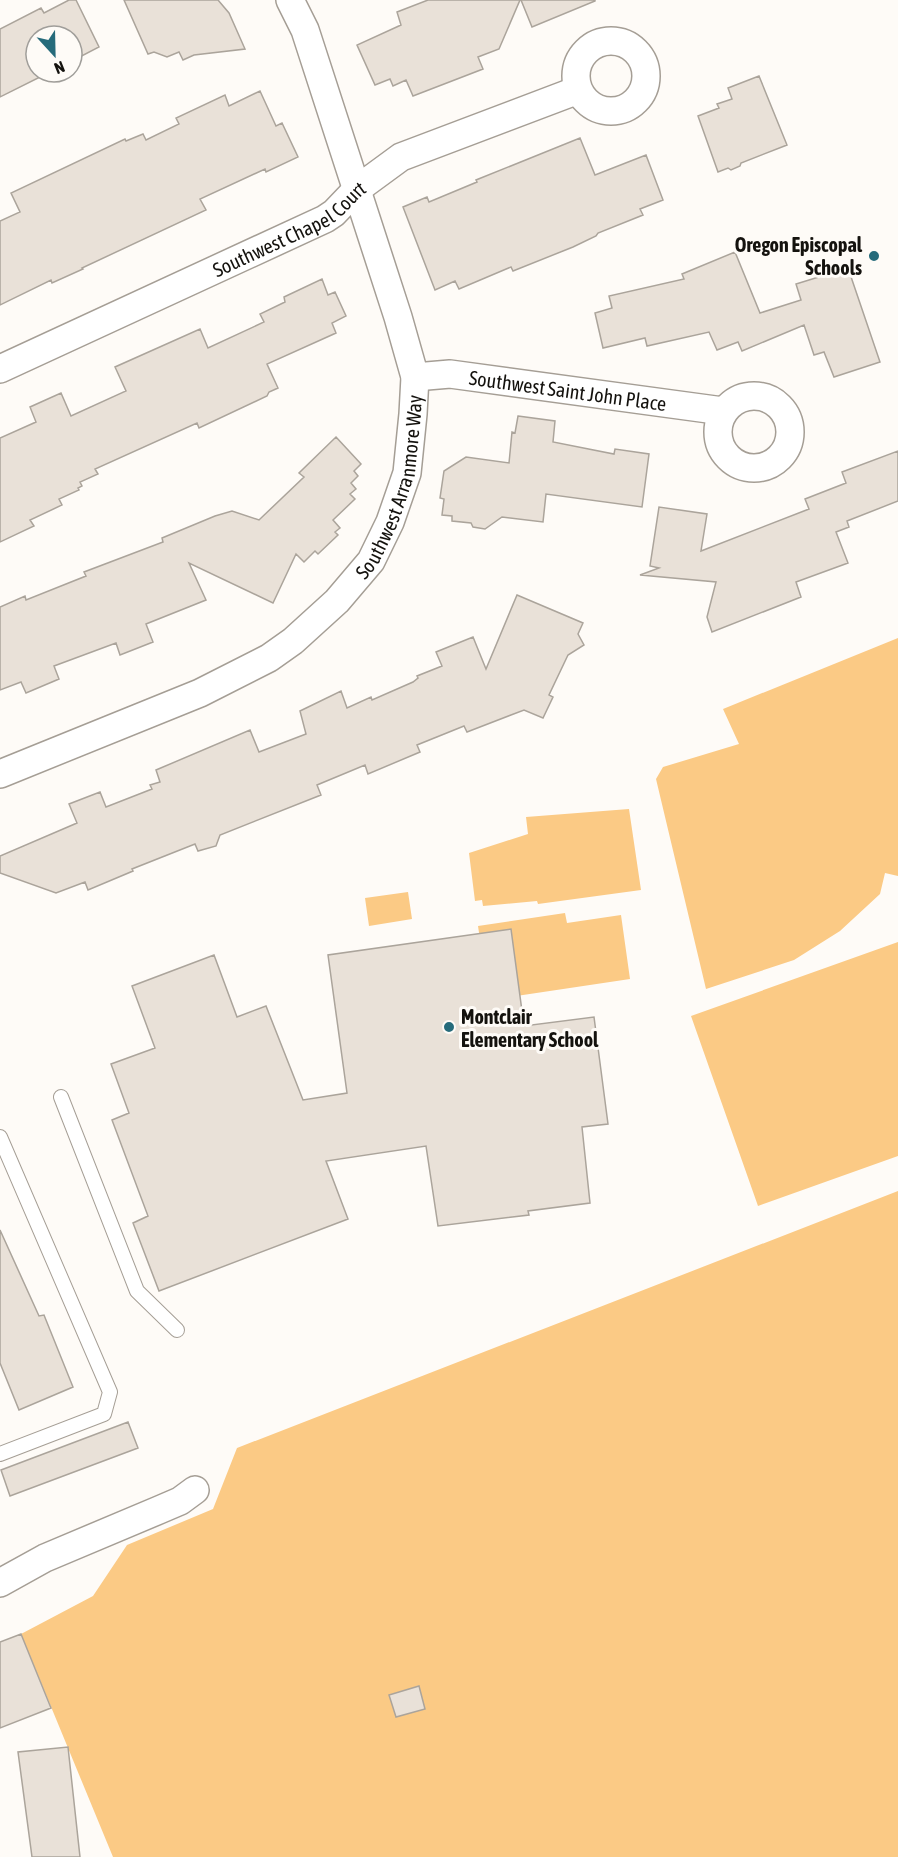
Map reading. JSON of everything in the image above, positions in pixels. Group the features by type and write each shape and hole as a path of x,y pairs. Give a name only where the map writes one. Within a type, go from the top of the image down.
{"street":[{"name":"Southwest Arranmore Way","path":"0,774 189,698 269,658 318,620 370,561 390,522 407,473 415,377 398,317 305,30 290,0"},
{"name":"Southwest Chapel Court","path":"0,369 325,219 356,190 401,157 578,90"},
{"name":"Southwest Saint John Place","path":"415,377 450,374 723,411"},
{"path":"0,1583 45,1558 180,1501 195,1490"}],"lane":[{"path":"61,1097 137,1291 177,1330"},
{"path":"0,1137 110,1392 104,1414 0,1454"}],"shaded area":[{"path":"898,638 898,876 885,873 880,894 840,931 794,960 706,989 656,779 663,767 739,744 723,709"},
{"path":"629,809 641,890 538,904 537,901 483,906 482,900 475,901 469,853 528,834 526,817"},
{"path":"408,892 412,919 369,926 365,898"},
{"path":"565,913 567,923 621,915 630,979 489,1000 478,926"},
{"path":"898,942 898,1156 758,1206 691,1016"},
{"path":"898,1191 898,1857 113,1857 21,1634 93,1596 127,1545 213,1509 237,1448"}],"building":[{"path":"69,0 76,0 99,47 84,55 84,24 24,24 24,84 26,84 0,97 0,29 41,8 44,13"},
{"path":"124,0 218,0 229,13 245,49 194,55 183,60 179,52 167,57 154,52 148,54"},
{"path":"428,0 520,0 499,49 478,57 483,69 413,96 406,80 393,86 390,79 375,85 357,45 401,25 397,12"},
{"path":"521,0 595,0 595,1 532,27"},
{"path":"759,76 787,145 741,163 740,166 731,170 728,168 718,172 698,116 719,108 717,104 732,99 728,88"},
{"path":"260,91 276,126 282,123 298,157 266,172 265,169 200,199 206,210 83,269 52,283 51,280 0,305 0,221 20,212 11,193 125,139 126,141 143,134 146,140 179,124 176,118 225,95 229,106"},
{"path":"580,138 595,175 646,155 663,200 640,209 643,215 513,271 511,267 459,289 455,281 435,290 403,207 427,197 429,202 477,182 476,180"},
{"path":"735,252 760,313 801,300 796,284 848,268 880,362 834,377 824,352 814,355 804,325 742,351 738,342 717,350 709,332 647,346 645,338 603,348 595,313 612,308 609,296 684,279 682,274"},
{"path":"322,279 328,295 335,292 346,316 332,323 336,333 267,364 278,388 269,392 267,396 199,428 197,423 95,469 98,474 80,482 82,486 78,488 79,490 59,499 62,505 30,520 34,526 0,542 0,438 36,422 30,407 61,393 71,416 126,391 115,367 200,329 208,348 264,322 260,314 285,302 284,297"},
{"path":"518,416 555,421 553,442 614,454 615,449 649,454 642,507 546,494 543,522 502,517 485,529 473,527 471,523 452,521 452,516 442,515 444,499 440,498 444,471 466,457 509,463 512,432 515,433"},
{"path":"336,437 361,464 354,471 358,476 351,483 356,489 350,494 355,499 333,520 340,528 335,532 338,535 318,554 315,551 304,562 296,554 273,603 189,563 206,600 146,624 153,642 120,655 116,643 54,666 59,679 26,693 21,682 0,690 0,607 25,596 26,600 86,576 84,572 163,542 162,538 215,516 232,511 259,520 304,477 299,473"},
{"path":"898,451 898,501 847,521 849,527 836,532 848,563 796,582 801,597 712,632 707,617 716,582 640,575 659,568 650,566 659,507 707,514 701,551 809,509 805,499 846,483 842,472"},
{"path":"517,595 583,623 578,634 584,645 568,655 549,695 553,697 543,718 524,710 467,732 464,726 417,745 420,752 368,774 365,765 317,785 321,795 220,835 216,846 198,851 195,844 132,869 133,871 88,890 85,882 56,893 0,873 0,856 77,823 69,804 100,792 106,807 152,789 150,785 160,782 156,770 250,730 259,752 306,734 300,711 341,691 347,708 371,697 372,700 413,682 418,678 417,676 442,666 436,652 473,637 486,669"},
{"path":"511,929 524,1026 594,1017 608,1124 582,1127 590,1203 528,1211 529,1215 438,1226 426,1146 326,1161 348,1219 159,1291 133,1223 148,1216 112,1120 129,1113 111,1064 155,1048 132,986 214,955 237,1017 266,1006 303,1100 347,1093 328,955"},
{"path":"0,1230 39,1316 44,1315 73,1387 19,1410 0,1363"},
{"path":"128,1422 138,1448 10,1496 1,1470"},
{"path":"21,1634 51,1708 0,1728 0,1642"},
{"path":"419,1686 425,1709 396,1717 389,1695"},
{"path":"68,1747 80,1857 32,1857 18,1752"}],"place":[{"name":"Oregon Episcopal Schools","path":"874,256"},
{"name":"Montclair Elementary School","path":"449,1027"}]}
